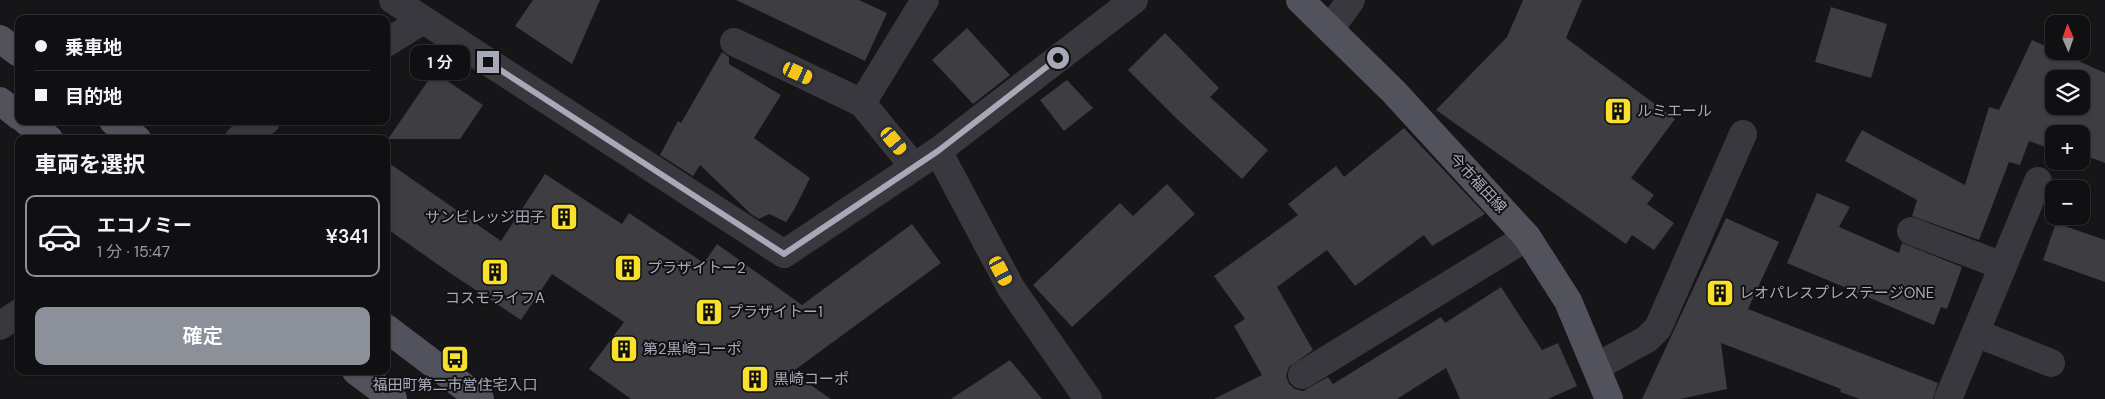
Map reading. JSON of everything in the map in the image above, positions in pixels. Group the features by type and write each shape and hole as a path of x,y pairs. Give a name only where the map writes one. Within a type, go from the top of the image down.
{"main road":[{"name":"今市福田線","path":"1300,0 1394,92 1527,237 1568,302 1609,399"},
{"path":"0,39 15,49"},
{"path":"0,101 15,113"},
{"path":"31,125 44,135"},
{"path":"118,125 132,135"},
{"path":"390,331 480,399"},
{"path":"361,375 392,399"}],"street":[{"path":"393,0 784,254 938,151 1134,0"},
{"path":"862,103 925,0"},
{"path":"1330,29 1351,0"},
{"path":"390,41 423,20"},
{"path":"734,42 862,103 914,166"},
{"path":"245,135 260,125"},
{"path":"1596,367 1646,340 1658,328 1742,134"},
{"path":"938,151 1010,288 1088,399"},
{"path":"1948,399 2038,181"},
{"path":"1911,231 2003,266"},
{"path":"1302,375 1527,237"},
{"path":"0,326 15,316"},
{"path":"1976,333 2051,363"}],"building":[{"path":"533,0 600,0 572,64 515,26"},
{"path":"736,0 859,0 887,13 865,61"},
{"path":"1523,0 1582,0 1566,38 1675,119 1631,178 1654,195 1647,204 1674,223 1654,250 1632,235 1626,244 1436,110 1507,37"},
{"path":"1831,7 1887,24 1871,78 1815,62"},
{"path":"967,28 1010,75 973,104 932,60"},
{"path":"1165,33 1219,88 1210,97 1268,150 1242,179 1177,119 1128,70"},
{"path":"2032,40 2045,46 2045,60 2076,60 2105,73 2105,163 2090,157 2090,125 2045,125 2045,147 2029,141 2020,165 2009,162 1979,240 1912,216 1917,200 1845,161 1862,130 1965,185 1989,107 1999,110"},
{"path":"722,52 729,57 729,64 781,95 754,138 810,178 786,222 769,214 759,219 751,214 700,165 693,176 660,155 678,121 681,123"},
{"path":"434,72 483,105 460,139 390,139 390,136"},
{"path":"1067,80 1093,108 1064,131 1040,100"},
{"path":"1404,128 1485,214 1432,246 1424,235 1355,286 1327,250 1277,287 1313,350 1289,367 1286,376 1289,384 1295,389 1303,391 1328,377 1333,384 1441,317 1445,323 1501,287 1542,350 1558,343 1577,386 1548,399 1460,399 1446,368 1397,399 1214,399 1262,375 1234,326 1245,319 1214,276 1298,215 1288,204 1336,166 1344,177"},
{"path":"390,164 501,241 545,174 622,224 629,213 704,263 717,244 802,305 912,224 941,263 792,372 831,399 631,399 589,369 624,322 552,274 521,320 390,231"},
{"path":"1167,184 1195,214 1072,327 1033,285 1120,203 1133,216"},
{"path":"1817,193 1850,207 1839,227 1899,253 1902,243 1962,267 1947,309 1941,307 1934,325 1787,263"},
{"path":"1726,218 1779,242 1748,309 1938,383 1933,399 1860,399 1840,392 1841,389 1721,343 1727,389 1680,399 1642,399"},
{"path":"2055,225 2062,225 2105,240 2105,282 2043,260"},
{"path":"1010,360 1042,399 951,399"}],"place":[{"name":"ルミエール","path":"1618,111"},
{"name":"サンビレッジ田子","path":"564,217"},
{"name":"プラザイトー2","path":"628,268"},
{"name":"コスモライフA","path":"495,272"},
{"name":"レオパレスプレステージONE","path":"1720,293"},
{"name":"プラザイトー1","path":"709,312"},
{"name":"第2黒崎コーポ","path":"624,349"},
{"name":"福田町第二市営住宅入口","path":"455,359"},
{"name":"黒崎コーポ","path":"755,379"}],"route":[{"path":"488,62 784,254 938,151 1058,58"}]}
